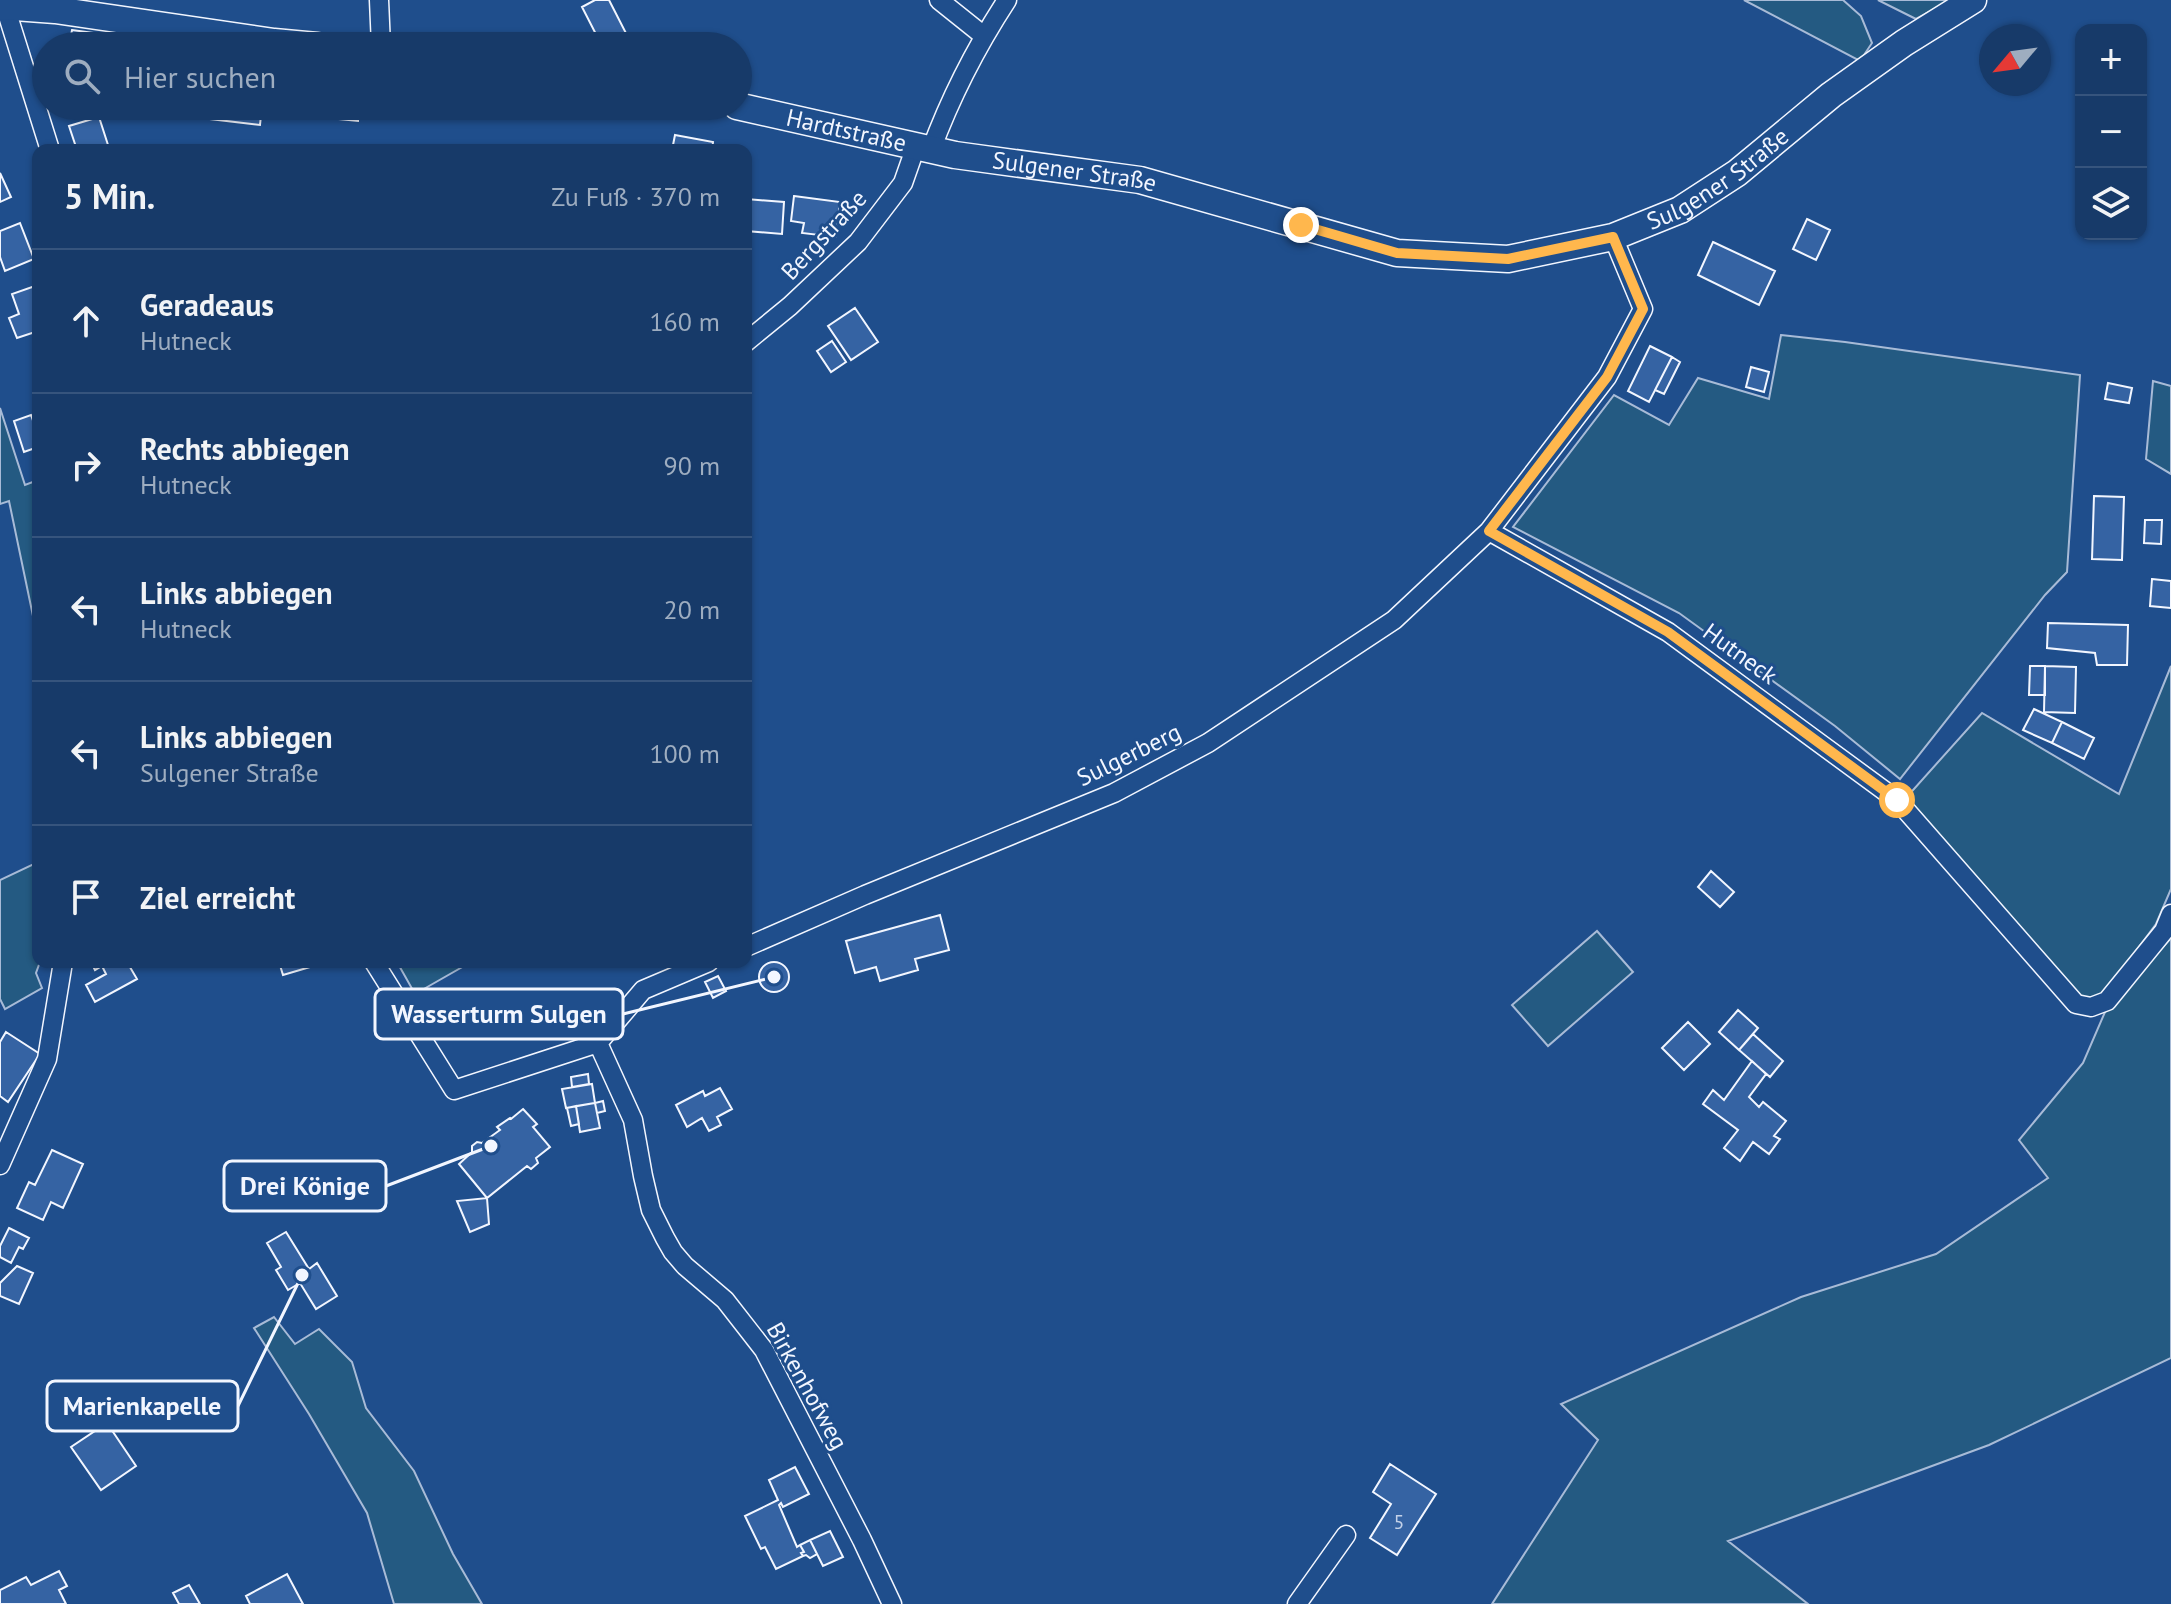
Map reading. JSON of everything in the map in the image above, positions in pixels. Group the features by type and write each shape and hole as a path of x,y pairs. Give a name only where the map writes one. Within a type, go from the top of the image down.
{"main road":[{"name":"Sulgener Straße","path":"934,150 1140,180 1397,253 1508,259 1613,237 1680,210 1737,173 1831,95 1904,43 1973,0"},
{"path":"3,4 206,32"},
{"name":"Hardtstraße","path":"752,109 934,150"}],"street":[{"path":"379,0 380,32"},
{"path":"939,0 984,36"},
{"name":"Bergstraße","path":"752,337 858,242 903,183 934,150 948,104 1007,0"},
{"path":"3,4 32,94"},
{"path":"40,120 48,144"},
{"path":"1489,531 1607,377 1643,309 1613,237"},
{"name":"Hutneck","path":"1489,531 1668,632 1897,800 2076,1004 2091,1007 2107,1001 2164,931 2171,914"},
{"name":"Sulgerberg","path":"752,944 1114,793 1208,743 1394,620 1489,531"},
{"path":"3,1152 47,1059 62,968"},
{"path":"378,968 454,1090 598,1043 643,990 695,968"},
{"name":"Birkenhofweg","path":"598,1043 633,1120 651,1210 665,1238 685,1266 725,1300 764,1350 892,1604"},
{"path":"1297,1604 1346,1535"}],"shaded area":[{"path":"1744,0 1843,0 1861,16 1872,43 1860,61"},
{"path":"1878,0 1951,0 1916,19"},
{"path":"1781,335 2080,375 2067,572 2045,595 1900,779 1835,726 1679,613 1513,527 1614,395 1669,425 1698,378 1769,399"},
{"path":"2153,381 2171,386 2171,474 2146,459"},
{"path":"0,408 25,485 32,482 32,611 9,501 0,504"},
{"path":"2171,666 2171,889 2156,924 2104,994 2094,1000 2077,1001 1905,799 1982,713 2119,794"},
{"path":"32,865 32,968 38,968 36,973 42,988 5,1009 0,999 0,880"},
{"path":"1597,931 1633,972 1548,1046 1512,1005"},
{"path":"2171,938 2171,1358 1989,1445 1728,1541 1808,1604 1492,1604 1598,1440 1561,1404 1801,1297 1936,1254 2048,1178 2019,1140 2083,1063 2105,1012"},
{"path":"400,968 460,968 415,994"},
{"path":"274,1317 295,1344 319,1329 352,1362 366,1408 414,1471 453,1554 482,1604 394,1604 367,1513 254,1328"}],"building":[{"path":"595,0 609,0 625,32 595,32 582,7"},
{"path":"100,120 108,144 75,144 69,126"},
{"path":"218,120 261,120 260,125"},
{"path":"675,135 713,142 713,144 673,144"},
{"path":"0,173 11,197 0,202"},
{"path":"794,196 840,202 836,237 802,233 804,223 791,221"},
{"path":"752,199 784,202 782,234 752,232"},
{"path":"1807,219 1830,230 1816,260 1793,249"},
{"path":"20,223 32,260 5,271 0,257 0,231"},
{"path":"1713,242 1775,271 1759,305 1698,275"},
{"path":"32,287 32,333 17,338 9,318 19,314 12,294"},
{"path":"855,308 878,342 851,360 828,326"},
{"path":"832,341 846,362 831,372 817,351"},
{"path":"1650,346 1672,357 1649,402 1628,391"},
{"path":"1672,357 1680,362 1664,394 1655,390"},
{"path":"1751,367 1769,372 1764,392 1746,387"},
{"path":"2108,383 2132,388 2129,403 2105,399"},
{"path":"31,415 32,449 24,452 14,421"},
{"path":"2094,496 2124,497 2122,560 2092,559"},
{"path":"2145,520 2162,520 2161,544 2144,543"},
{"path":"2152,579 2171,581 2171,608 2150,606"},
{"path":"2048,623 2128,625 2127,665 2097,665 2095,653 2047,648"},
{"path":"2030,666 2045,666 2045,695 2029,695"},
{"path":"2045,666 2076,667 2075,713 2044,712"},
{"path":"2034,709 2062,722 2052,743 2023,730"},
{"path":"2062,722 2094,738 2084,759 2052,743"},
{"path":"1711,871 1734,892 1720,907 1698,887"},
{"path":"940,915 949,950 915,959 918,970 880,981 876,967 855,973 846,941"},
{"path":"774,962 785,966 789,977 785,988 774,992 763,988 759,977 763,966"},
{"path":"103,968 131,968 137,979 95,1002 86,985 106,974"},
{"path":"281,968 307,968 283,975"},
{"path":"718,976 726,991 713,998 705,982"},
{"path":"1738,1010 1758,1028 1739,1050 1719,1032"},
{"path":"1688,1022 1710,1044 1684,1070 1662,1048"},
{"path":"6,1032 40,1054 8,1102 0,1096 0,1042"},
{"path":"1753,1034 1783,1061 1770,1077 1739,1050"},
{"path":"1752,1061 1766,1074 1749,1097 1759,1107 1763,1102 1786,1121 1774,1136 1780,1139 1769,1154 1753,1142 1740,1161 1724,1148 1738,1130 1703,1104 1713,1090 1724,1100"},
{"path":"588,1074 589,1084 572,1087 571,1077"},
{"path":"592,1084 595,1103 566,1108 562,1089"},
{"path":"720,1088 732,1109 717,1117 721,1125 709,1131 702,1118 687,1127 676,1105 703,1091 705,1096"},
{"path":"603,1101 605,1111 597,1113 595,1103"},
{"path":"595,1103 600,1128 580,1132 576,1106"},
{"path":"576,1106 579,1124 571,1126 567,1108"},
{"path":"523,1109 537,1124 533,1127 550,1147 536,1158 538,1163 531,1169 527,1166 487,1198 459,1164 472,1152 472,1146 500,1130 497,1127"},
{"path":"52,1150 83,1164 63,1208 51,1202 43,1220 17,1208 29,1182 35,1185"},
{"path":"487,1198 489,1224 470,1232 457,1201"},
{"path":"9,1228 29,1238 23,1249 19,1247 11,1263 0,1257 0,1246"},
{"path":"286,1232 309,1269 317,1263 337,1296 316,1309 300,1283 288,1290 276,1270 281,1267 267,1243"},
{"path":"17,1266 33,1273 19,1304 0,1296 0,1283"},
{"path":"107,1423 136,1466 101,1490 71,1447"},
{"path":"1390,1464 1436,1494 1397,1555 1370,1538 1391,1504 1373,1492"},
{"path":"795,1467 809,1494 783,1507 781,1503 779,1505 797,1547 800,1545 804,1552 801,1553 803,1556 776,1569 765,1547 761,1549 745,1516 778,1500 769,1480"},
{"path":"830,1531 843,1557 823,1566 810,1540"},
{"path":"810,1540 817,1554 810,1558 803,1556 800,1545"},
{"path":"59,1571 67,1586 59,1590 66,1604 0,1604 0,1590 26,1577 31,1585"},
{"path":"287,1574 303,1604 250,1604 246,1596"},
{"path":"189,1585 200,1604 179,1604 173,1593"}],"place":[{"name":"Wasserturm Sulgen","path":"774,977"},
{"name":"Drei Könige","path":"491,1146"},
{"name":"Marienkapelle","path":"302,1275"}],"route":[{"path":"1301,225 1397,253 1508,259 1613,237 1643,309 1607,377 1489,531 1668,632 1897,800"}]}
